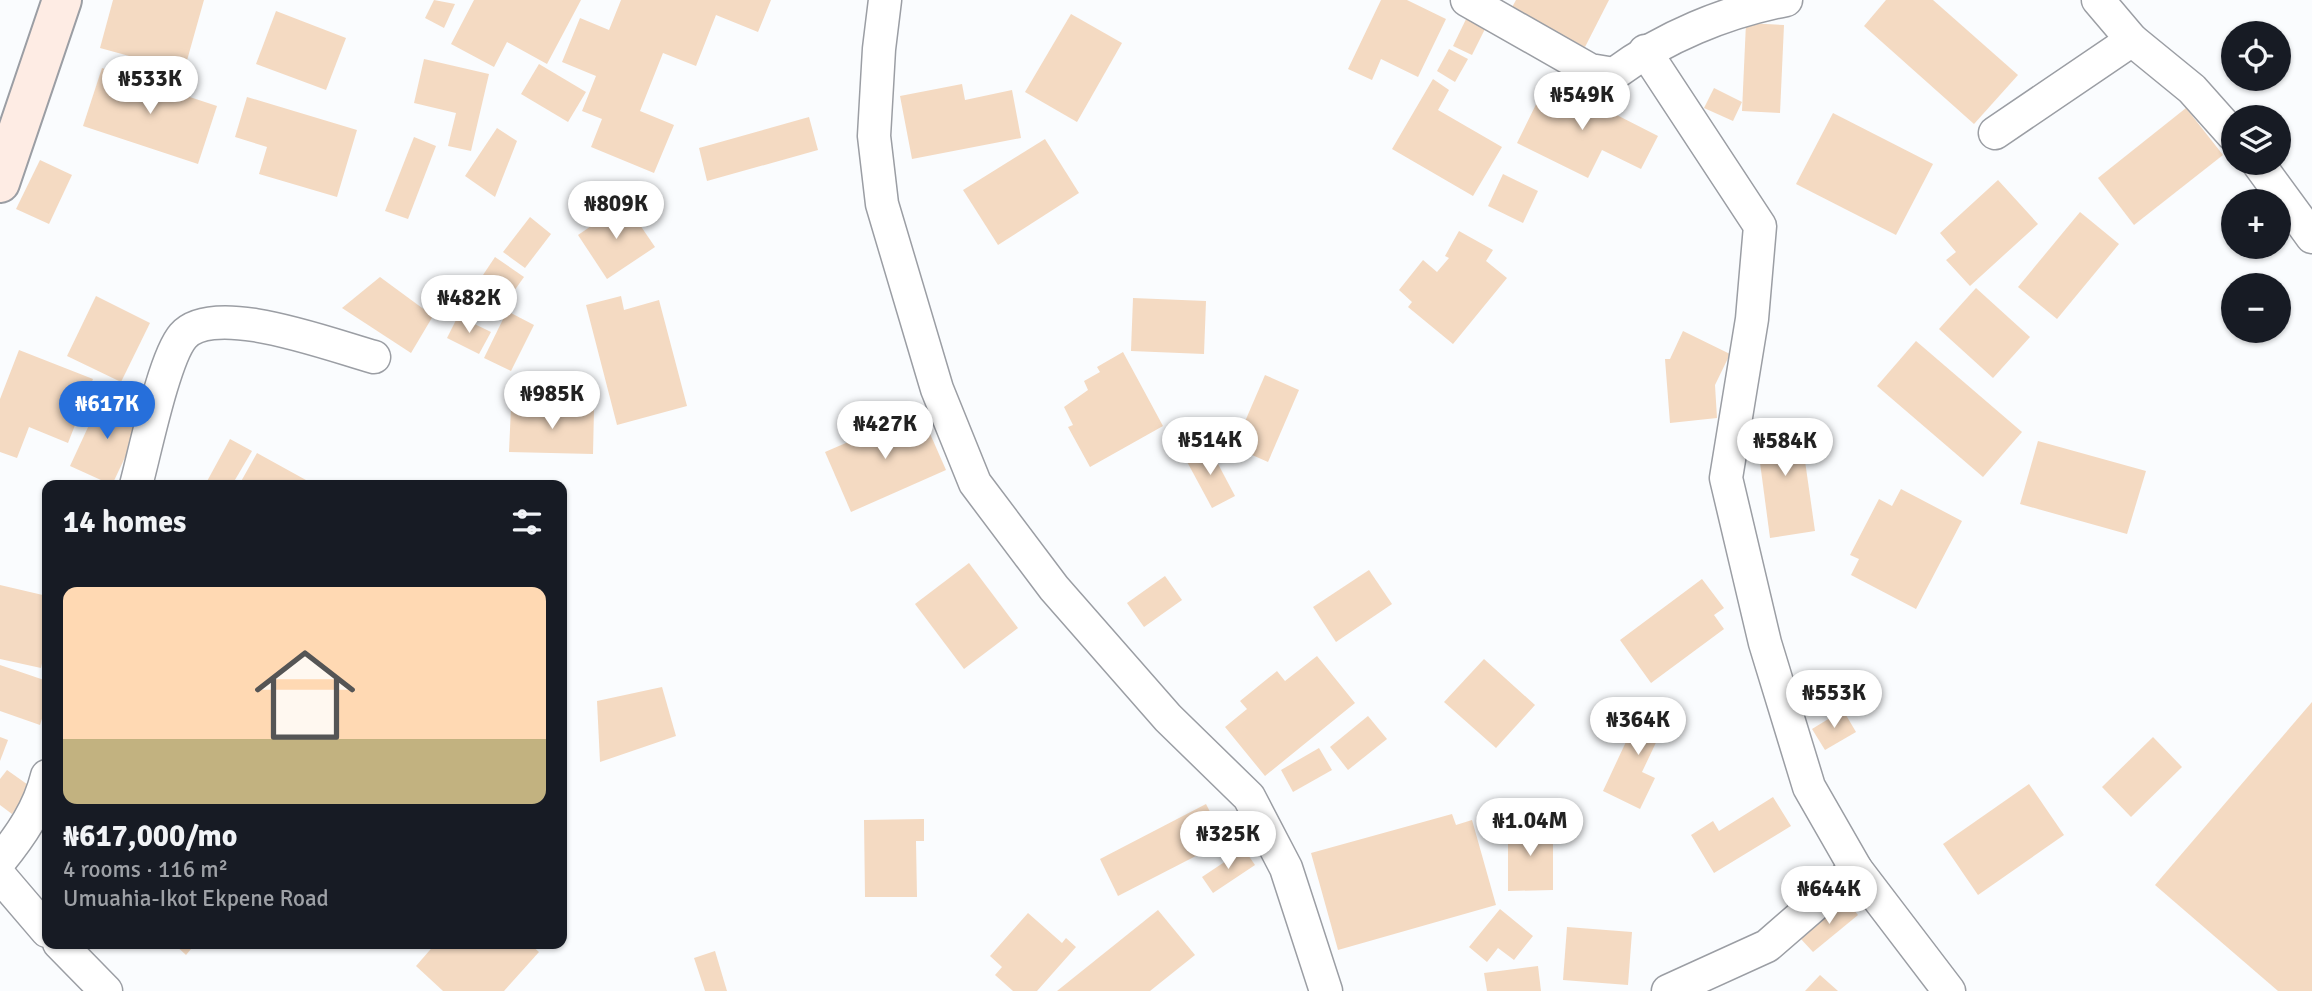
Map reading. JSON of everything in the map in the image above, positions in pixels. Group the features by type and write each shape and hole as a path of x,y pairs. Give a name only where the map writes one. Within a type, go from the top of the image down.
{"main road":[{"path":"0,183 62,0"}],"street":[{"path":"885,0 874,136 882,204 937,389 975,483 1063,598 1168,718 1250,797 1286,867 1326,991"},
{"path":"1466,0 1590,70 1614,74 1644,51 1760,5 1786,0"},
{"path":"2098,0 2132,40 2192,89 2221,122"},
{"path":"1995,133 2132,40"},
{"path":"1644,51 1760,226 1752,319 1726,478 1765,643 1809,787 1856,869 1949,991"},
{"path":"2267,175 2312,237"},
{"path":"137,480 164,380 183,336 202,322 239,321 374,357"},
{"path":"0,861 21,836 42,795"},
{"path":"1668,991 1767,946 1856,869"},
{"path":"0,877 42,925"},
{"path":"65,949 106,991"}],"building":[{"path":"113,0 204,0 184,71 100,48"},
{"path":"434,0 455,4 444,28 425,18"},
{"path":"474,0 581,0 547,64 507,42 494,67 451,44"},
{"path":"621,0 771,0 758,32 716,15 696,66 663,53 640,111 674,125 654,173 591,147 602,119 582,111 596,76 562,62 580,18 609,30"},
{"path":"1381,0 1407,0 1446,19 1418,77 1381,59 1372,80 1348,69"},
{"path":"1516,0 1609,0 1585,47 1510,11"},
{"path":"1886,0 1933,0 2018,75 1974,124 1864,26"},
{"path":"276,11 346,38 326,90 256,64"},
{"path":"1469,13 1488,23 1472,55 1453,46"},
{"path":"1071,14 1122,43 1077,122 1025,92"},
{"path":"1746,23 1784,25 1780,113 1742,111"},
{"path":"1449,49 1468,59 1455,82 1437,71"},
{"path":"424,59 489,74 471,151 448,146 456,113 414,103"},
{"path":"539,64 586,92 568,122 521,94"},
{"path":"102,68 217,106 198,164 83,126"},
{"path":"1433,79 1449,90 1438,110 1502,147 1473,196 1392,149"},
{"path":"1548,80 1658,136 1641,169 1602,150 1588,178 1517,143"},
{"path":"962,84 965,100 1012,90 1021,138 912,159 900,96"},
{"path":"1714,88 1742,102 1733,121 1704,108"},
{"path":"247,97 357,130 337,197 259,174 267,147 235,137"},
{"path":"2186,108 2221,152 2221,157 2134,225 2098,178"},
{"path":"1833,113 1933,164 1896,235 1796,184"},
{"path":"809,117 818,150 707,181 699,148"},
{"path":"497,128 517,141 495,197 465,176"},
{"path":"414,137 436,146 408,219 385,211"},
{"path":"1045,139 1079,193 998,245 963,190"},
{"path":"40,160 72,175 49,224 16,209"},
{"path":"1503,174 1538,191 1523,223 1488,206"},
{"path":"1998,180 2038,224 1970,286 1946,260 1956,252 1940,233"},
{"path":"625,203 655,247 607,279 578,235"},
{"path":"2080,212 2119,244 2057,319 2018,287"},
{"path":"530,217 551,234 525,268 503,252"},
{"path":"1459,231 1493,250 1486,261 1507,278 1453,344 1408,307 1412,302 1399,290 1423,260 1437,272 1449,258 1445,256"},
{"path":"495,257 524,277 495,318 467,299"},
{"path":"380,277 433,316 411,353 342,308"},
{"path":"1976,288 2030,337 1993,378 1939,329"},
{"path":"96,296 150,323 121,382 67,356"},
{"path":"621,296 624,310 659,300 687,406 617,425 586,305"},
{"path":"1133,298 1206,301 1204,354 1131,351"},
{"path":"507,311 534,325 511,371 484,358"},
{"path":"458,316 491,332 479,354 447,338"},
{"path":"1683,331 1730,354 1715,385 1717,418 1670,423 1665,359 1670,359"},
{"path":"1916,341 2022,432 1983,477 1877,386"},
{"path":"19,350 93,379 68,443 29,427 17,458 0,452 0,399"},
{"path":"1123,352 1163,426 1090,467 1068,427 1073,425 1064,407 1088,390 1084,381 1100,372 1097,367"},
{"path":"1265,375 1299,390 1268,462 1234,447"},
{"path":"102,397 144,417 114,480 101,480 70,466"},
{"path":"511,407 594,409 593,454 509,452"},
{"path":"920,411 946,470 851,512 825,452"},
{"path":"1799,419 1815,531 1770,538 1755,425"},
{"path":"230,439 252,451 235,480 208,480"},
{"path":"2038,441 2146,471 2127,534 2020,504"},
{"path":"1208,445 1235,496 1212,508 1185,458"},
{"path":"257,453 306,480 242,480"},
{"path":"1901,489 1962,521 1916,609 1851,575 1859,559 1850,555 1879,499 1892,506"},
{"path":"969,563 1018,628 964,669 915,604"},
{"path":"1369,570 1392,604 1336,642 1313,607"},
{"path":"1165,576 1182,600 1144,627 1127,603"},
{"path":"1702,579 1724,608 1714,615 1724,629 1651,683 1620,640"},
{"path":"0,585 42,595 41,668 0,659"},
{"path":"1317,656 1355,703 1265,776 1225,727 1247,709 1240,701 1277,671 1285,681"},
{"path":"1484,659 1535,705 1496,748 1444,702"},
{"path":"0,665 42,679 40,725 0,711"},
{"path":"662,687 676,736 600,762 597,701"},
{"path":"1646,699 1671,711 1642,772 1655,778 1640,809 1603,791"},
{"path":"2312,702 2312,991 2278,991 2155,885"},
{"path":"1843,710 1856,732 1825,750 1812,729"},
{"path":"1368,716 1387,739 1348,770 1330,747"},
{"path":"0,737 8,740 0,761"},
{"path":"2153,737 2182,767 2131,817 2102,787"},
{"path":"1319,748 1332,770 1293,792 1281,770"},
{"path":"7,770 31,787 12,814 0,805 0,779"},
{"path":"2029,784 2064,835 1978,895 1943,844"},
{"path":"1773,797 1791,826 1714,873 1691,835 1713,821 1719,831"},
{"path":"1206,804 1225,841 1118,896 1100,859"},
{"path":"1452,814 1456,825 1472,820 1496,905 1338,950 1311,853"},
{"path":"924,819 924,841 916,841 917,897 865,897 864,820"},
{"path":"1553,824 1553,890 1508,891 1508,825"},
{"path":"1244,849 1255,865 1213,893 1202,877"},
{"path":"1846,900 1858,915 1813,952 1800,938"},
{"path":"1500,909 1533,936 1514,960 1498,948 1487,962 1469,947"},
{"path":"1158,910 1195,955 1150,991 1057,991"},
{"path":"1028,913 1062,943 1066,938 1076,947 1037,991 1013,991 995,975 1002,967 990,956"},
{"path":"1567,927 1632,932 1628,985 1563,980"},
{"path":"180,949 191,949 186,955"},
{"path":"431,949 536,949 539,952 504,991 443,991 416,966"},
{"path":"715,951 727,991 705,991 694,958"},
{"path":"1538,966 1541,991 1487,991 1484,973"},
{"path":"1820,975 1838,991 1805,991"}]}
